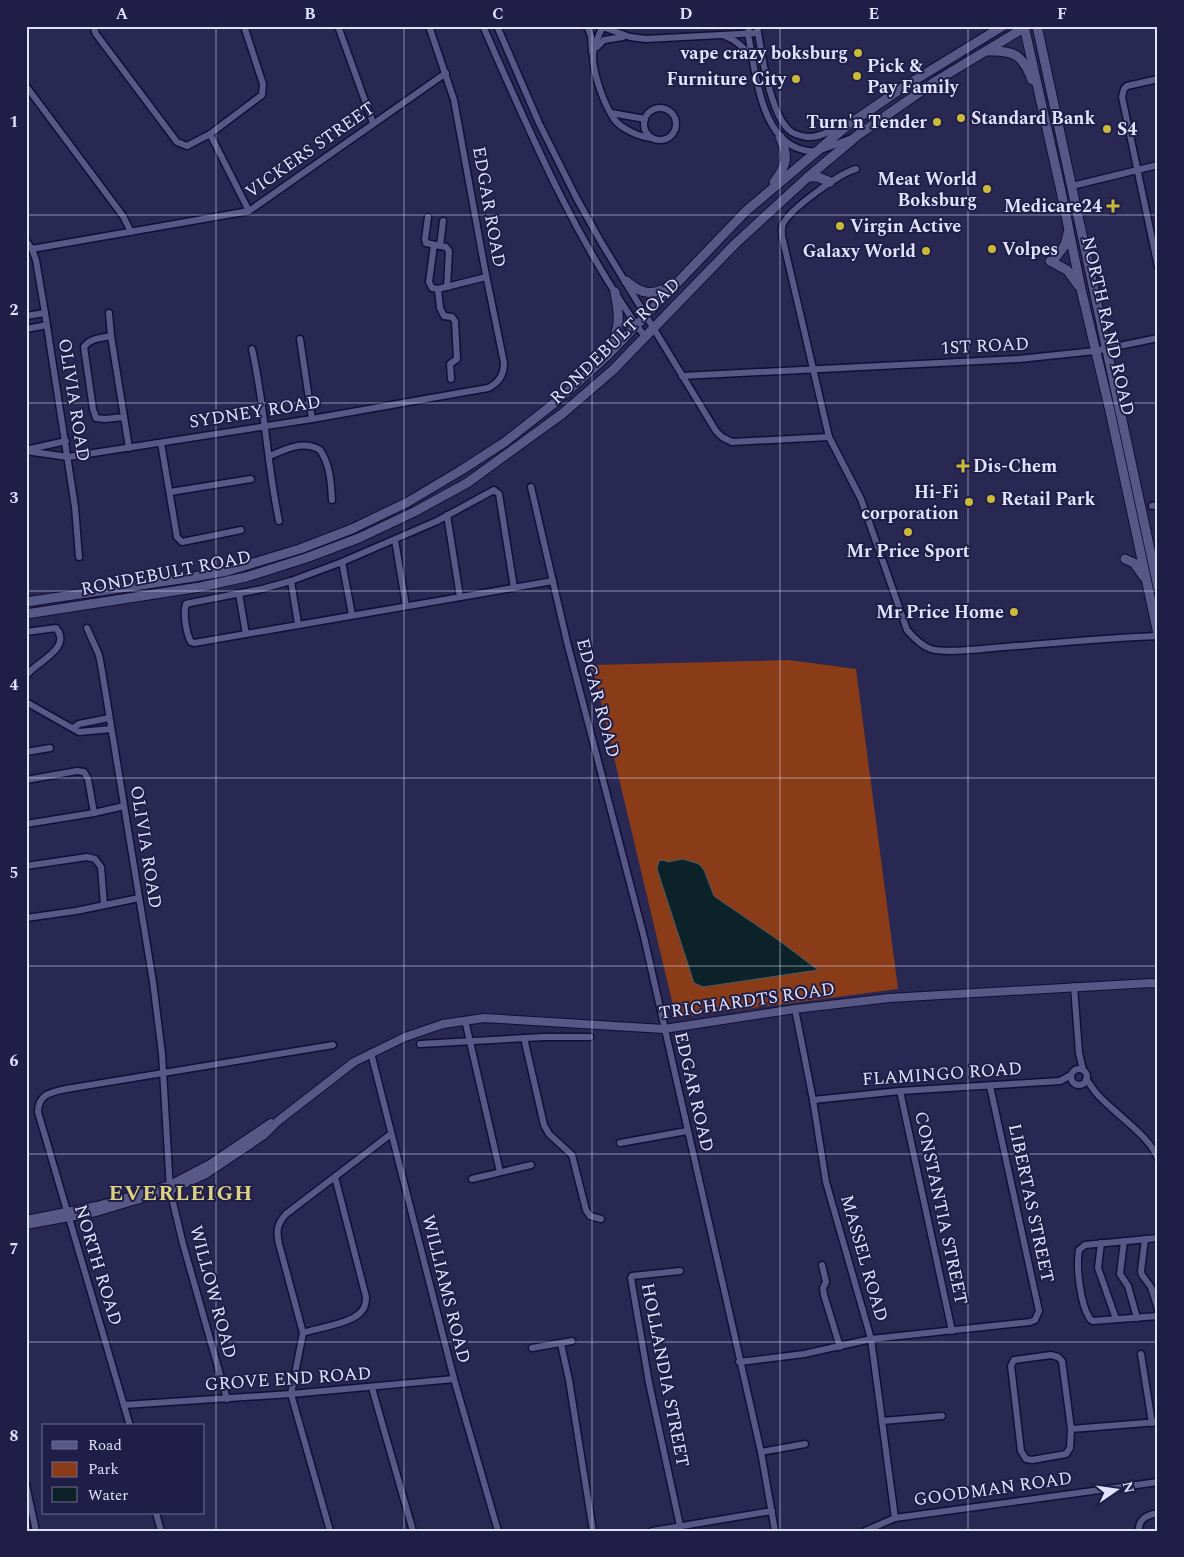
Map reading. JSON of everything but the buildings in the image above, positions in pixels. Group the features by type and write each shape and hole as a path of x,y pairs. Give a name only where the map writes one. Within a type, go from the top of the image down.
{"main road":[{"name":"RONDEBULT ROAD","path":"26,602 227,571 300,549 352,529 408,502 505,442 557,401 608,355 746,211 848,125 902,88 1003,26"},
{"name":"NORTH RAND ROAD","path":"1037,26 1158,587"},
{"path":"1042,49 1046,26"},
{"name":"RONDEBULT ROAD","path":"26,614 200,587 237,579 306,558 360,538 452,491 511,452 562,414 613,370 736,244 808,177 858,135 903,102 1026,27"},
{"name":"NORTH RAND ROAD","path":"1026,27 1081,288 1110,411 1158,635"},
{"path":"986,51 1008,51 1020,57 1028,70 1041,103"},
{"path":"767,192 784,170 786,162 785,147 780,137"},
{"path":"808,177 818,176 830,182"},
{"path":"1069,228 1065,245 1052,261 1067,270 1081,288"},
{"path":"626,282 636,289 649,292 660,291 677,281"},
{"path":"608,355 619,323 615,292"},
{"path":"1125,559 1134,563 1147,582"}],"street":[{"path":"93,26 96,34 177,142 182,145 190,145 210,134 258,99 263,90 261,76 244,26"},
{"path":"338,26 373,123"},
{"name":"EDGAR ROAD","path":"430,26 446,73 459,124 486,277 504,363 500,378 488,388"},
{"path":"483,26 528,131 565,205 615,292 645,337"},
{"path":"497,26 553,153 601,242 716,431 728,441 752,442 829,438"},
{"path":"588,26 599,84 614,119 637,135 661,140 670,137 675,128 675,119 669,111 660,108 651,112 645,119 646,132 652,138"},
{"path":"749,26 748,34 765,108 771,124 780,137 793,146 816,152 858,135"},
{"path":"593,54 602,27 630,37"},
{"path":"593,54 604,40 630,37 663,38 748,34 757,29 772,98 777,112 790,131 809,137 819,136 848,125"},
{"path":"720,34 731,38 744,47 754,63"},
{"name":"VICKERS STREET","path":"32,249 249,211 446,73"},
{"path":"1158,79 1131,85 1124,89 1122,97 1158,267"},
{"path":"26,86 123,216 131,232"},
{"path":"612,113 645,119"},
{"path":"210,134 249,211"},
{"path":"1072,186 1158,165"},
{"path":"856,169 847,171 830,182 796,210 785,221 782,230 829,438 861,499 907,630 926,646 936,650 967,650 1158,635"},
{"path":"428,217 426,244 448,248 447,287"},
{"path":"443,221 429,282 432,288 438,289 486,277"},
{"path":"26,241 32,249"},
{"name":"OLIVIA ROAD","path":"32,249 36,260 66,441 75,507 78,557"},
{"path":"438,289 441,312 444,316 452,317 455,321 457,359 450,364 451,379"},
{"path":"26,316 45,313"},
{"path":"109,313 129,448"},
{"path":"26,329 47,325"},
{"path":"111,336 93,340 84,347 93,409 96,418 124,417"},
{"name":"1ST ROAD","path":"682,376 1019,360 1106,350 1158,338"},
{"path":"300,339 312,419"},
{"path":"252,349 280,521"},
{"name":"SYDNEY ROAD","path":"26,450 68,457 312,419 488,388"},
{"path":"26,450 66,441"},
{"path":"161,443 179,540 182,542 241,530"},
{"path":"270,456 292,447 309,446 320,450 327,465 331,481 332,500"},
{"path":"170,492 251,479"},
{"name":"EDGAR ROAD","path":"532,487 568,642 644,937 739,1362 761,1452 775,1531"},
{"path":"514,588 499,494 491,490 447,516 342,562 291,581 239,594 186,604 185,610 189,638 191,642 194,642 246,634 298,624 514,588 554,581"},
{"path":"447,516 460,597"},
{"path":"395,540 406,606"},
{"path":"342,562 352,615"},
{"path":"291,581 298,624"},
{"path":"239,594 246,634"},
{"path":"26,632 56,628 61,640 60,645 29,671 26,676"},
{"name":"OLIVIA ROAD","path":"87,628 99,655 153,982 164,1074"},
{"path":"26,702 83,733 111,729"},
{"path":"74,728 79,724 109,718"},
{"path":"26,752 50,748"},
{"path":"26,780 77,771 84,772 88,779 94,813"},
{"path":"26,824 124,806"},
{"path":"26,866 87,857 96,859 101,867 104,905"},
{"path":"26,918 76,911 139,898"},
{"name":"TRICHARDTS ROAD","path":"26,1225 170,1188 214,1170 264,1135 278,1121 335,1076 371,1053 425,1029 465,1020 484,1018 664,1030 795,1009 889,998 1074,986 1156,983"},
{"path":"1074,986 1079,1053 1086,1079 1097,1094 1145,1139 1158,1158"},
{"name":"MASSEL ROAD","path":"795,1009 813,1100 826,1182 871,1339 895,1518"},
{"path":"465,1020 500,1172"},
{"path":"420,1044 524,1038 590,1037"},
{"path":"524,1038 546,1130 572,1155 586,1210 593,1218 602,1219"},
{"path":"164,1074 333,1045"},
{"name":"WILLIAMS ROAD","path":"371,1053 454,1379 498,1531"},
{"path":"1073,1076 1079,1053"},
{"path":"1073,1076 1079,1069 1084,1070"},
{"name":"NORTH ROAD","path":"129,1424 38,1112 40,1101 50,1093 164,1074"},
{"name":"WILLOW ROAD","path":"164,1074 170,1188 183,1244 227,1398"},
{"path":"1073,1076 1080,1085 1097,1094"},
{"name":"FLAMINGO ROAD","path":"813,1100 900,1090 990,1086 1060,1080 1073,1076"},
{"path":"1080,1085 1086,1079"},
{"name":"LIBERTAS STREET","path":"952,1331 1030,1322 1035,1320 1039,1311 990,1086"},
{"name":"CONSTANTIA STREET","path":"900,1090 952,1331"},
{"path":"620,1143 687,1131"},
{"path":"330,1531 291,1394 304,1333 279,1244 277,1230 286,1214 391,1134"},
{"path":"472,1178 531,1165"},
{"path":"304,1333 351,1319 362,1312 365,1306 366,1297 335,1177"},
{"name":"TRICHARDTS ROAD","path":"26,1220 67,1215"},
{"path":"1158,1238 1085,1245 1078,1250 1077,1262 1078,1278 1090,1319 1094,1322 1158,1316"},
{"path":"1145,1239 1141,1271 1151,1287 1158,1309"},
{"path":"1124,1241 1120,1274 1128,1286 1137,1318"},
{"path":"1102,1243 1098,1268 1116,1320"},
{"path":"822,1266 826,1282 823,1288 824,1295 840,1347"},
{"name":"HOLLANDIA STREET","path":"680,1271 632,1276 631,1278 649,1384 680,1526"},
{"path":"739,1362 804,1354 871,1339 952,1331"},
{"path":"532,1348 572,1341"},
{"path":"561,1344 569,1380 593,1531"},
{"path":"1070,1429 1155,1423 1141,1354"},
{"path":"1051,1355 1058,1357 1062,1361 1070,1429 1070,1448 1066,1454 1032,1460 1026,1459 1023,1456 1011,1366 1014,1360 1051,1355"},
{"name":"GROVE END ROAD","path":"124,1405 372,1388 454,1379"},
{"path":"372,1388 413,1531"},
{"path":"882,1421 942,1416"},
{"path":"761,1452 805,1444"},
{"name":"GOODMAN ROAD","path":"865,1531 895,1518 1158,1482"},
{"path":"26,1485 36,1531"},
{"path":"652,1531 772,1511"},
{"path":"1139,1531 1139,1524 1142,1520 1158,1513"},
{"path":"156,1514 161,1531"}],"green space":[{"path":"789,660 856,669 898,989 676,1018 592,665"}],"water":[{"path":"683,859 699,864 704,870 714,896 818,970 703,987 694,983 657,869 659,861 664,860 668,862"}],"place":[{"name":"vape crazy boksburg","path":"858,53"},
{"name":"Pick & Pay Family","path":"857,76"},
{"name":"Furniture City","path":"796,79"},
{"name":"Standard Bank","path":"961,118"},
{"name":"Turn'n Tender","path":"937,122"},
{"name":"S4","path":"1107,129"},
{"name":"Meat World Boksburg","path":"987,189"},
{"name":"Medicare24","path":"1113,206"},
{"name":"Virgin Active","path":"840,226"},
{"name":"Volpes","path":"992,249"},
{"name":"Galaxy World","path":"926,251"},
{"name":"Dis-Chem","path":"963,466"},
{"name":"Retail Park","path":"991,499"},
{"name":"Hi-Fi corporation","path":"969,502"},
{"name":"Mr Price Sport","path":"908,532"},
{"name":"Mr Price Home","path":"1014,612"}],"district":[{"name":"EVERLEIGH","path":"181,1193"}]}
